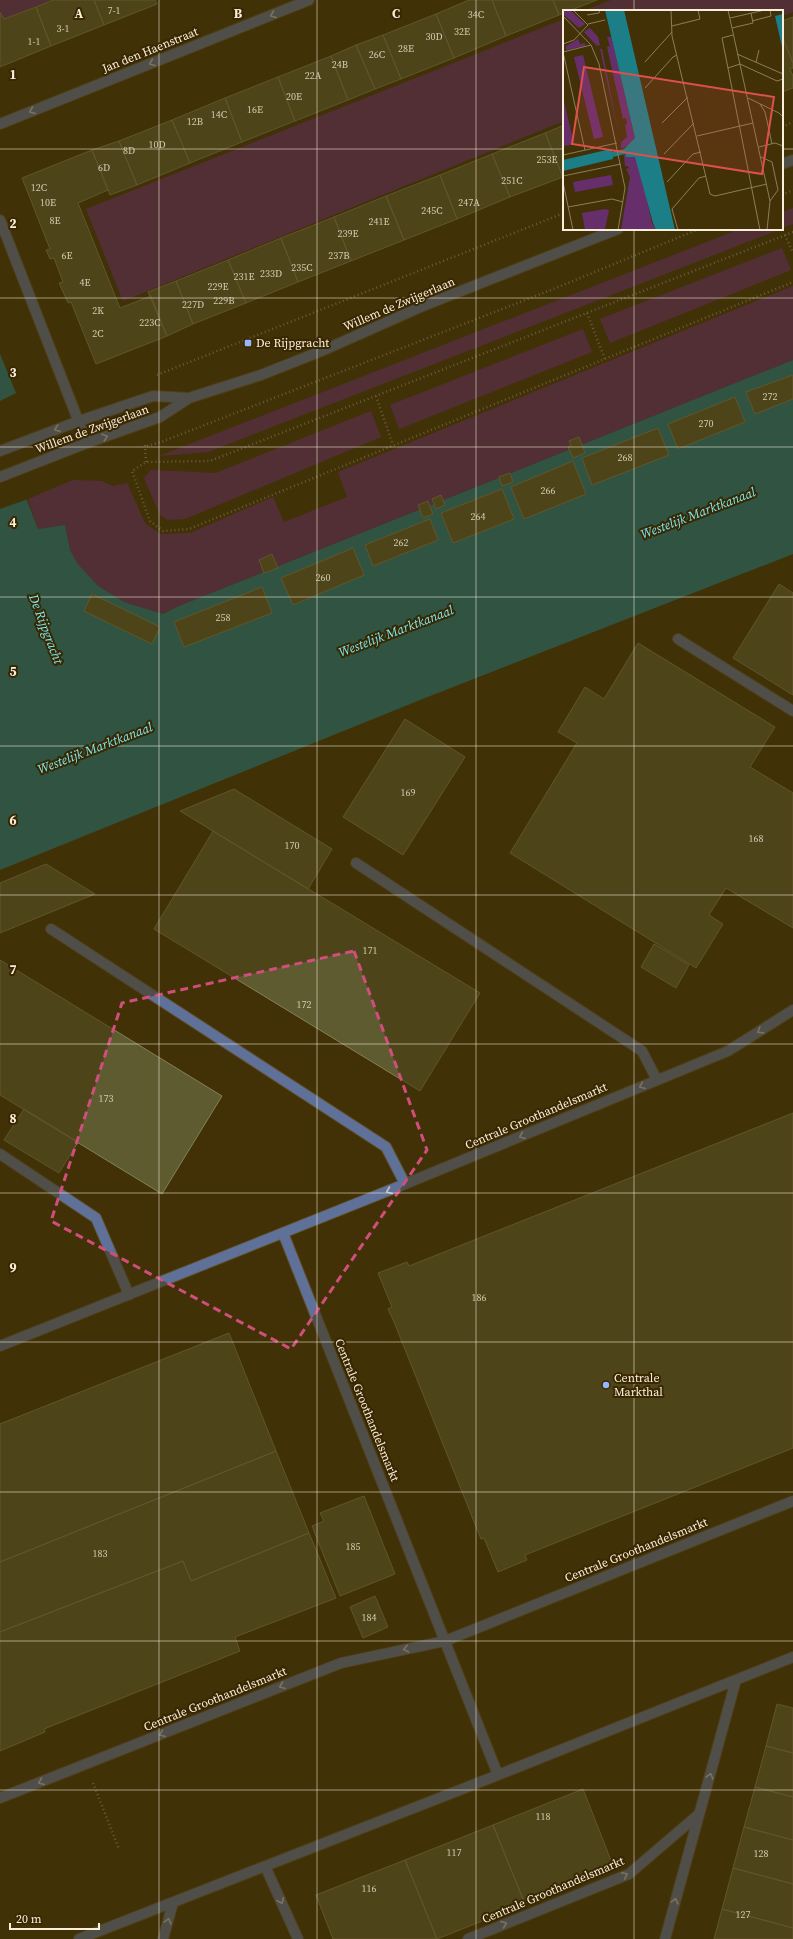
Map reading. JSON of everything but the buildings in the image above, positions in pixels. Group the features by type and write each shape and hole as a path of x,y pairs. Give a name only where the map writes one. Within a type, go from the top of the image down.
{"street":[{"name":"Jan den Haenstraat","path":"0,124 309,0"},
{"path":"783,164 793,160"},
{"path":"0,220 87,443"},
{"name":"Willem de Zwijgerlaan","path":"0,477 87,443 160,417 189,398 261,375 346,341 423,306 615,230"},
{"name":"Willem de Zwijgerlaan","path":"3,449 153,396 189,398"},
{"path":"678,638 793,711"},
{"path":"356,863 642,1051 656,1080"},
{"path":"50,929 386,1147 405,1184"},
{"name":"Centrale Groothandelsmarkt","path":"0,1346 405,1184 728,1051 793,1010"},
{"path":"0,1154 96,1218 129,1295"},
{"name":"Centrale Groothandelsmarkt","path":"283,1233 498,1775"},
{"name":"Centrale Groothandelsmarkt","path":"0,1798 340,1663 445,1641 793,1501"},
{"path":"79,1939 498,1775 793,1657"},
{"path":"665,1939 736,1680"},
{"name":"Centrale Groothandelsmarkt","path":"468,1939 629,1874 699,1814"},
{"path":"266,1866 298,1939"},
{"path":"163,1939 173,1903"}],"path":[{"path":"783,127 793,122"},
{"path":"783,195 793,190"},
{"path":"153,377 563,213"},
{"path":"138,448 161,442 544,293 697,230"},
{"path":"793,232 210,461 146,462 132,471 150,521 163,530 189,529 793,282"},
{"path":"785,235 793,253"},
{"path":"587,313 605,359"},
{"path":"376,396 393,445"},
{"path":"145,446 146,462"},
{"path":"85,1764 119,1849"}],"highlighted area":[{"path":"354,951 427,1150 291,1349 51,1221 122,1003"}],"shaded area":[{"path":"0,0 52,0 4,19 0,10"},
{"path":"611,0 793,0 793,12 783,16 783,10 586,10"},
{"path":"563,19 563,121 123,301 86,209"},
{"path":"793,208 793,224 783,228 783,212"},
{"path":"737,230 778,230 208,452 159,456"},
{"path":"782,248 791,270 610,343 600,319"},
{"path":"793,286 793,360 179,606 163,614 124,602 98,586 77,563 70,550 65,525 38,529 28,499 73,480 102,481 113,486 127,483 145,523 160,534 190,533 273,497 284,522 347,497 338,472"},
{"path":"583,329 592,352 399,429 390,405"},
{"path":"371,411 381,437 185,519 168,520 160,515 144,478 151,470 216,473"}],"water":[{"path":"0,354 16,393 0,401"},
{"name":"Westelijk Marktkanaal","path":"793,360 793,554 420,700 0,870 0,430 38,529 65,525 70,550 77,563 98,586 124,602 163,614 179,606"}],"pier":[{"path":"0,430 28,499 0,509"}],"place":[{"name":"De Rijpgracht","path":"248,343"},
{"name":"Centrale Markthal","path":"606,1385"}]}
